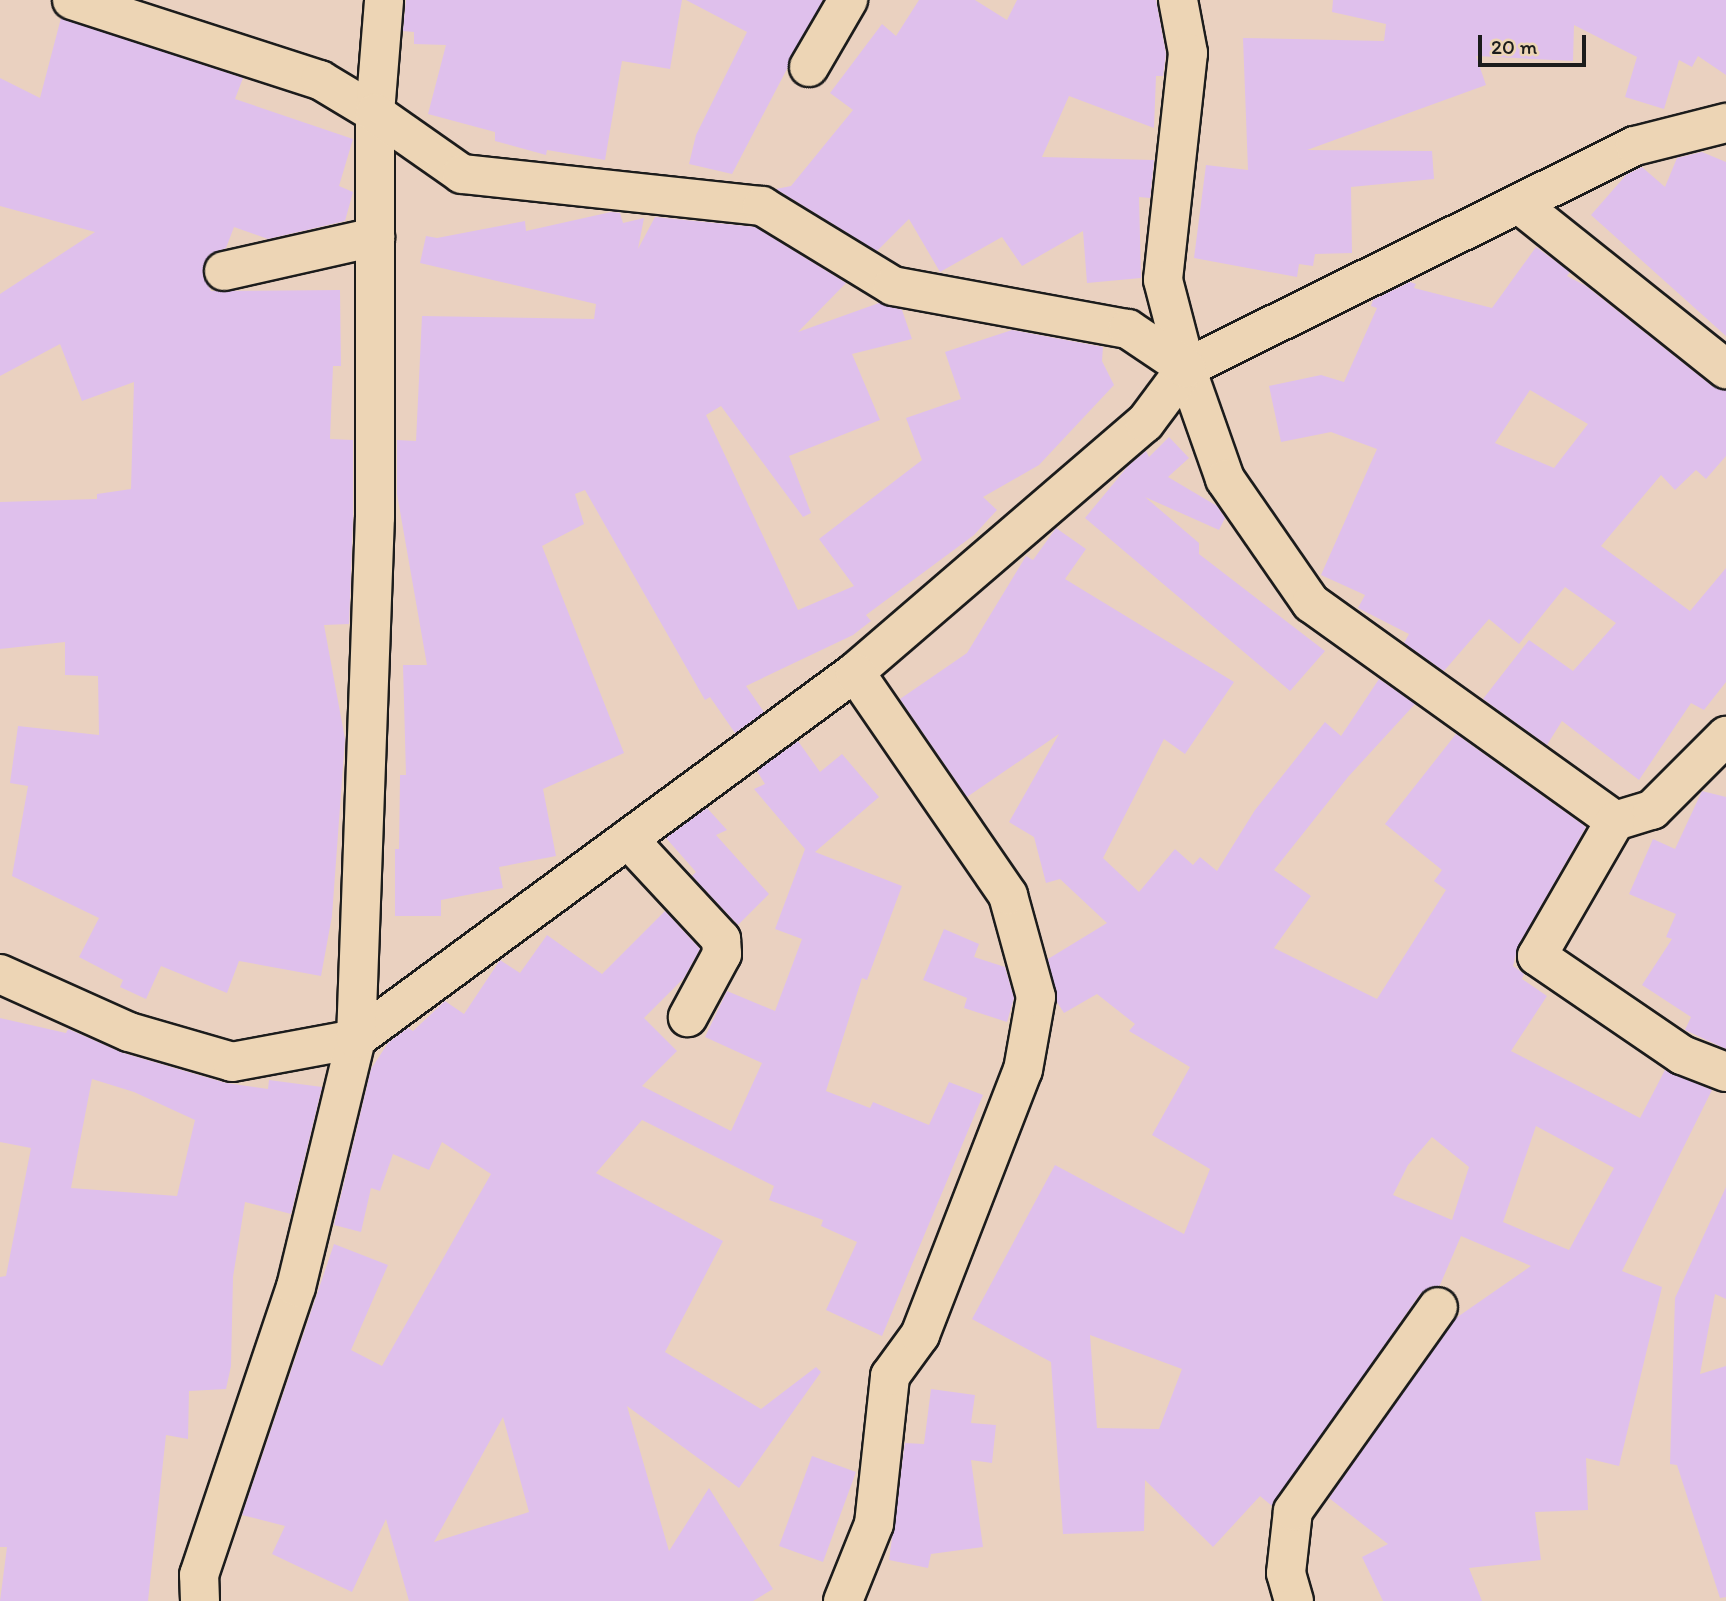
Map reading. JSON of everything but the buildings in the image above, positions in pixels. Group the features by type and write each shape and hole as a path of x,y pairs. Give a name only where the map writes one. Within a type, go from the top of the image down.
{"street":[{"path":"72,0 320,80 375,113 462,174 762,206 893,286 1128,329 1186,369"},
{"path":"200,1601 199,1575 296,1287 356,1039 375,517 375,113 384,0"},
{"path":"809,67 848,0"},
{"path":"1178,0 1188,53 1163,280 1186,369 1225,479 1311,603 1615,821"},
{"path":"0,974 129,1032 232,1062 356,1039 855,672 1145,423 1186,369 1635,146 1726,123"},
{"path":"1519,204 1726,369"},
{"path":"224,271 374,237"},
{"path":"843,1601 874,1524 890,1376 920,1335 1023,1070 1035,997 1008,895 855,672"},
{"path":"1726,736 1652,810 1615,821 1537,956 1682,1055 1726,1072"},
{"path":"628,839 723,944 722,954 688,1017"},
{"path":"1294,1601 1286,1573 1293,1511 1438,1307"}]}
